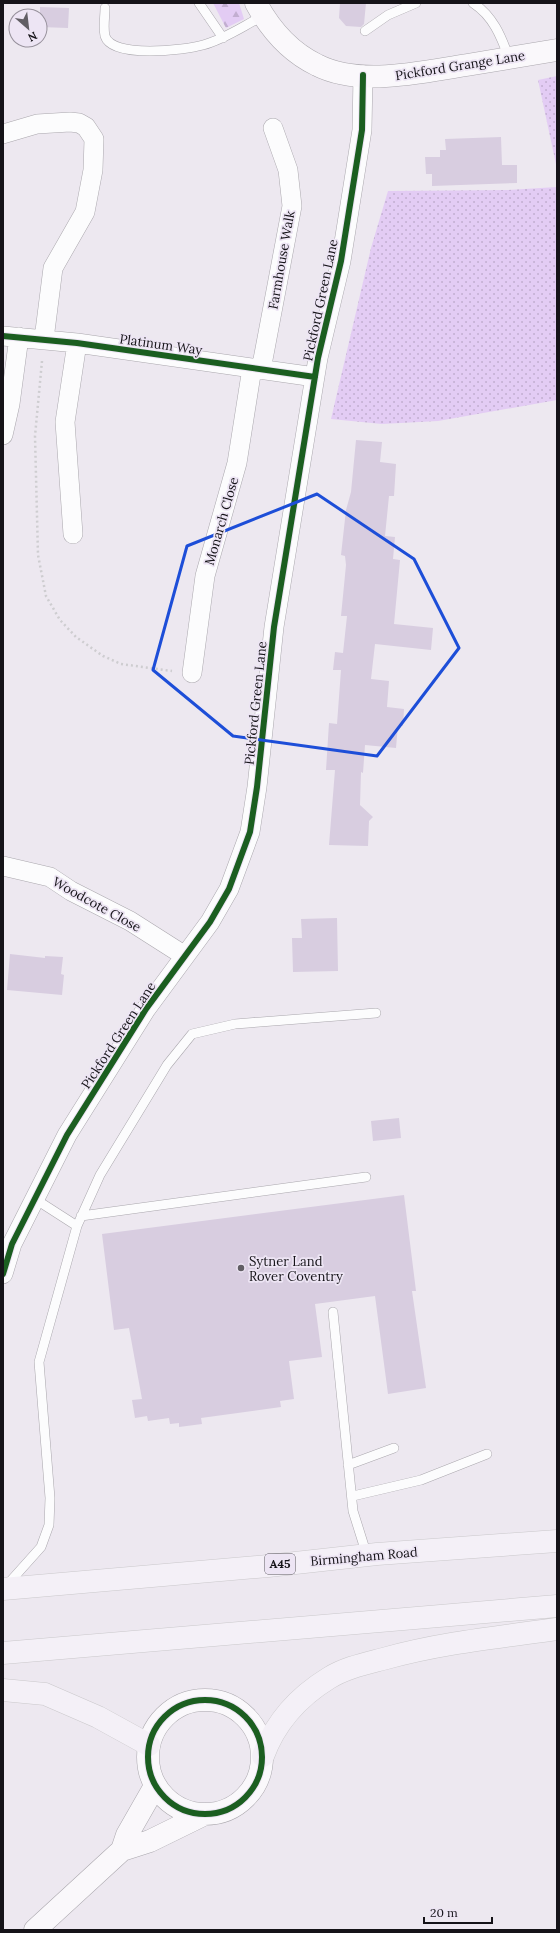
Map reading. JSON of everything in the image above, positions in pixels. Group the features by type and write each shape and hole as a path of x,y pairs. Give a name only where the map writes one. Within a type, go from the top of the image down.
{"highway":[{"name":"Birmingham Road","path":"3,1589 268,1566 377,1554 557,1541"},
{"path":"3,1653 557,1606"},
{"path":"263,1756 276,1726 290,1710 328,1678 354,1667 428,1648 557,1629"},
{"path":"3,1690 45,1694 98,1717 149,1745"}],"street":[{"path":"260,10 276,35 294,51 317,65 339,73 364,76"},
{"name":"Pickford Grange Lane","path":"364,76 401,75 557,50"},
{"name":"Pickford Green Lane","path":"3,1274 12,1244 67,1135 146,1009 210,922 229,889 250,832 257,787 274,627 315,377 341,261 362,130 364,76"},
{"path":"3,134 37,124 70,122 79,123 86,127 94,139 93,170 85,212 54,268 44,339"},
{"name":"Farmhouse Walk","path":"257,369 292,206 288,170 273,128"},
{"path":"3,435 10,404 11,337"},
{"name":"Platinum Way","path":"11,337 77,343 315,377"},
{"path":"73,534 65,422 77,343"},
{"name":"Monarch Close","path":"192,673 205,576 237,463 257,369"},
{"name":"Woodcote Close","path":"3,866 50,877 71,891 130,921 186,956"},
{"path":"35,1930 122,1850 150,1841 203,1815 222,1812 238,1804 252,1791 260,1774 263,1756 260,1740 251,1722 238,1708 221,1701 202,1698 184,1703 168,1712 156,1727 149,1745 147,1759 155,1786 168,1801 185,1811 203,1815"},
{"path":"122,1850 127,1835 155,1786"}],"lane":[{"path":"199,3 223,38"},
{"path":"365,31 388,15 416,3"},
{"path":"473,3 490,17 500,35 509,58"},
{"path":"106,8 105,36 110,43 128,50 170,51 203,45 223,38 260,10"},
{"path":"3,1589 41,1548 49,1526 50,1498 38,1362 77,1226 100,1175 167,1065 192,1034 235,1024 376,1013"},
{"path":"81,1216 366,1177"},
{"path":"35,1199 77,1226"},
{"path":"333,1312 348,1465 353,1496 353,1511 364,1546 377,1554"},
{"path":"348,1465 394,1448"},
{"path":"353,1496 421,1480 487,1454"}],"path":[{"path":"44,339 35,436 38,555 46,596 60,620 68,629 76,637 103,656 121,664 192,673"}],"highlighted area":[{"path":"317,494 414,559 459,648 377,756 233,736 153,670 187,546"}],"green space":[{"path":"213,3 239,3 244,19 226,28"},
{"path":"557,76 557,169 538,80"},
{"path":"557,187 557,400 438,421 382,424 331,419 371,248 388,191 508,190"}],"building":[{"path":"340,3 366,3 364,24 361,27 346,26 339,18"},
{"path":"40,7 69,8 68,28 48,27 48,8"},
{"path":"501,137 502,165 517,165 517,183 432,186 432,174 426,174 425,157 440,157 440,150 446,150 445,139"},
{"path":"356,440 382,442 380,462 396,464 394,496 389,496 385,536 395,537 393,559 400,560 394,624 433,628 431,650 375,644 371,679 389,681 387,707 404,709 403,726 398,725 396,748 365,745 363,773 361,772 360,805 373,817 369,821 368,846 329,845 335,770 326,770 329,723 337,724 341,670 333,670 335,652 343,653 347,616 341,616 346,565 345,556 341,555 346,510 351,492"},
{"path":"337,918 338,971 293,972 292,938 302,938 301,919"},
{"path":"10,954 45,958 45,956 63,957 61,974 64,975 62,995 7,990"},
{"path":"399,1118 401,1138 373,1141 371,1121"},
{"path":"404,1195 416,1291 412,1291 426,1388 388,1394 375,1296 315,1304 322,1357 289,1361 294,1399 280,1401 281,1407 201,1418 202,1424 179,1427 179,1423 170,1424 169,1418 148,1421 147,1416 135,1418 132,1400 142,1399 129,1328 114,1330 102,1234"}],"cycle path":[{"path":"3,1274 12,1244 67,1135 146,1009 210,922 229,889 250,832 257,787 274,627 318,358 341,261 362,130 363,75"},
{"path":"3,336 77,343 315,377"},
{"path":"205,1700 227,1704 246,1716 258,1735 262,1757 258,1779 246,1798 227,1810 205,1814 183,1810 164,1798 152,1779 148,1757 152,1735 164,1716 183,1704 205,1700"}],"place":[{"name":"Sytner Land Rover Coventry","path":"241,1268"}]}
